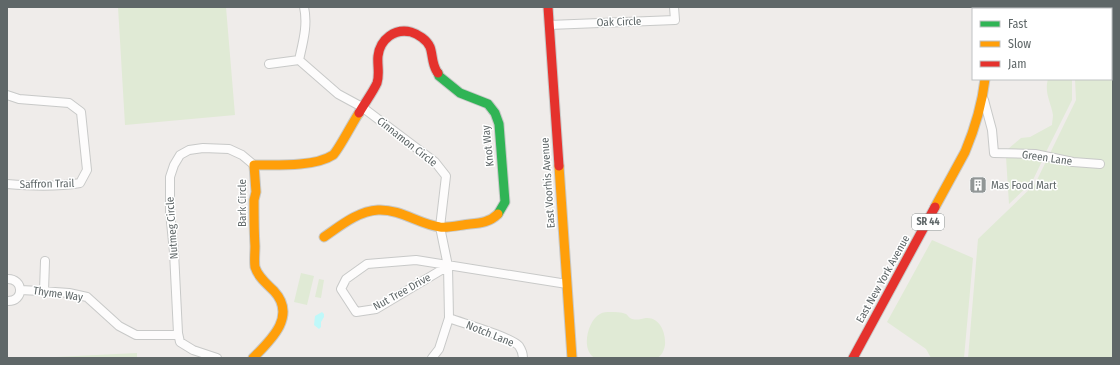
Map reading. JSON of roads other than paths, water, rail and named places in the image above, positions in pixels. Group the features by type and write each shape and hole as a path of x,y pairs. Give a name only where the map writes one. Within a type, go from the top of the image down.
{"street":[{"path":"269,64 299,60 305,33 306,15 304,7"},
{"name":"East Voorhis Avenue","path":"548,7 572,358"},
{"name":"Oak Circle","path":"549,25 675,20 674,7"},
{"name":"Knot Way","path":"324,237 358,216 369,211 379,209 404,214 440,227 488,222 495,218 502,210 505,202 499,124 495,113 488,104 460,93 439,76 434,66 430,46 424,39 415,33 407,31 397,32 388,36 381,46 378,56 379,68 377,83 362,107"},
{"name":"Cinnamon Circle","path":"299,60 338,94 362,107 436,162 446,176 440,227 448,266 449,318 439,349 432,358"},
{"name":"East New York Avenue","path":"853,358 965,152 976,124 983,97 985,80"},
{"name":"Saffron Trail","path":"7,94 19,99 69,103 81,112 87,170 80,183 64,186 7,184"},
{"name":"Green Lane","path":"983,97 992,130 994,153 1035,154 1073,162 1100,164"},
{"name":"Bark Circle","path":"254,358 269,342 281,325 284,305 278,295 259,276 255,266 254,200 256,192 254,165 317,162 334,154 362,107"},
{"name":"Nutmeg Circle","path":"178,335 174,252 170,212 170,177 174,165 180,155 189,150 203,148 229,149 242,155 254,165"},
{"name":"Nut Tree Drive","path":"448,266 376,309 356,312 341,289 346,279 367,264 416,260 567,284"},
{"path":"44,261 44,291"},
{"name":"Thyme Way","path":"7,279 17,282 20,290 17,298 7,301"},
{"name":"Thyme Way","path":"20,290 69,293 87,297 119,326 136,335 178,335"},
{"name":"Notch Lane","path":"449,318 510,340 518,346 523,358"},
{"path":"178,335 180,342 193,350 217,358"}],"water":[{"path":"322,312 324,317 319,329 314,325 315,316"}],"place":[{"name":"Mas Food Mart","path":"978,185"}]}
